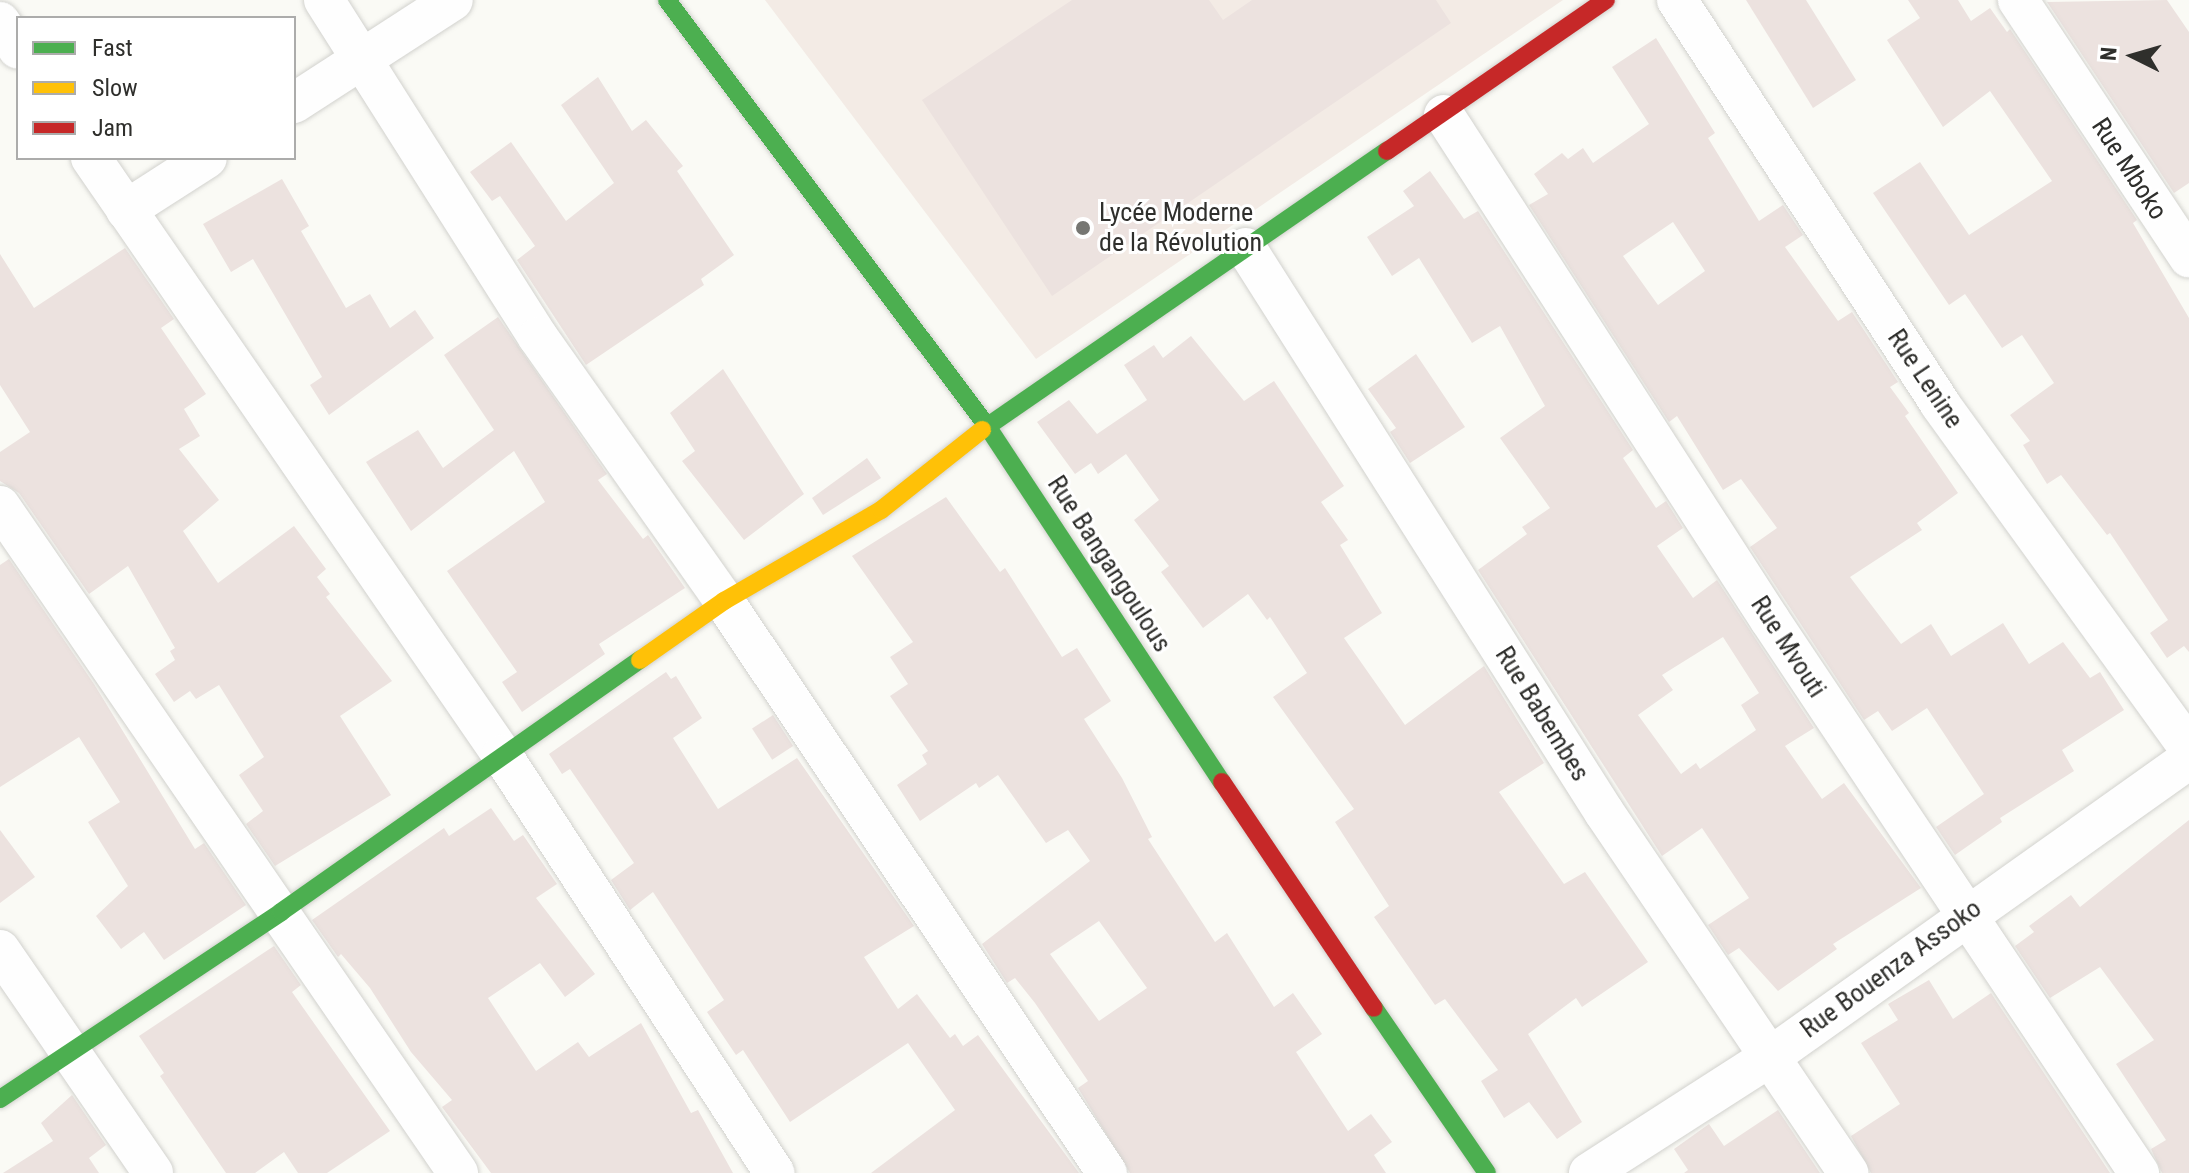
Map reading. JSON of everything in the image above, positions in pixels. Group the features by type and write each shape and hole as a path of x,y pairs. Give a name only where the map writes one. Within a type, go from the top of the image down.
{"street":[{"path":"324,0 538,337 724,601 1107,1173"},
{"path":"296,102 453,0"},
{"name":"Rue Bangangoulous","path":"667,0 987,426 1487,1173"},
{"path":"0,1099 281,912 724,601 881,510 987,426 1444,115 1606,0"},
{"name":"Rue Lenine","path":"1677,0 1940,404 2189,748"},
{"name":"Rue Mboko","path":"2018,0 2189,257"},
{"path":"0,22 16,46"},
{"name":"Rue Mvouti","path":"1444,115 2139,1173"},
{"path":"92,160 502,755 774,1173"},
{"path":"126,210 204,160"},
{"name":"Rue Babembes","path":"1246,248 1604,812 1848,1173"},
{"path":"0,506 458,1173"},
{"name":"Rue Bouenza Assoko","path":"1589,1173 1770,1057 1966,914 2189,759"},
{"path":"0,950 153,1173"}],"shaded area":[{"name":"Lycée Moderne de la Révolution","path":"765,0 1563,0 1036,359"}],"building":[{"path":"1072,0 1209,0 1223,20 1252,0 1436,0 1451,23 1052,296 922,100"},
{"path":"1746,0 1806,0 1856,80 1813,108"},
{"path":"1908,0 1958,0 1971,21 1990,8 2007,32 2010,29 2137,220 2133,223 2189,318 2189,652 2184,646 2167,658 2150,633 2168,620 2110,533 2107,535 2061,475 2047,484 2023,445 2030,441 2010,415 2054,383 2022,335 2002,348 1965,294 1949,305 1873,193 1920,162 1969,235 2052,181 1990,91 1943,127 1887,40 1920,18"},
{"path":"2167,0 2189,32 2189,183 2174,193 2047,2"},
{"path":"1656,38 1715,133 1708,138 1759,221 1783,205 1803,235 1785,247 1838,321 1852,312 1898,382 1890,387 1909,413 1905,416 1958,493 1917,523 1922,530 1850,577 1901,644 1931,624 1951,656 2003,623 2029,664 2063,642 2090,678 2100,672 2124,710 2062,750 2074,771 2000,818 2002,822 1955,855 1936,827 1984,794 1927,708 1892,731 1878,711 1864,720 1750,547 1777,528 1741,479 1723,490 1677,416 1669,422 1529,205 1548,194 1534,174 1562,153 1568,159 1583,148 1593,163 1649,124 1612,67","holes":["1673,222 1705,271 1658,305 1623,256"]},
{"path":"598,77 632,131 646,120 683,166 677,171 734,255 701,279 704,285 586,365 517,260 535,246 500,196 492,201 470,172 511,142 566,221 614,183 561,105"},
{"path":"1430,171 1464,219 1478,211 1633,450 1623,458 1656,508 1666,501 1683,528 1657,546 1693,598 1717,580 1814,728 1785,746 1822,799 1844,783 1921,888 1833,944 1837,949 1778,991 1739,948 1728,955 1708,925 1749,898 1702,828 1662,856 1478,570 1527,534 1522,527 1550,508 1500,438 1545,406 1500,326 1472,343 1419,258 1392,276 1367,237 1414,206 1403,191","holes":["1723,637 1759,693 1741,705 1756,730 1700,769 1696,763 1681,774 1638,715 1673,690 1662,675"]},
{"path":"282,179 309,226 301,231 346,308 370,294 390,328 415,310 434,338 329,415 310,385 322,377 253,259 231,272 203,224"},
{"path":"125,248 174,319 161,328 206,394 184,409 200,436 179,449 219,500 183,531 218,583 294,526 326,569 317,577 330,594 326,597 392,681 340,716 391,795 275,866 246,824 263,811 239,775 264,757 219,685 196,699 190,691 174,702 155,674 175,660 170,651 175,648 128,566 89,594 19,493 0,481 0,452 30,432 0,385 0,254 34,308"},
{"path":"498,317 607,474 598,480 643,539 648,535 685,588 599,644 605,654 522,712 502,682 517,672 447,571 545,502 514,451 411,531 366,462 418,430 443,468 494,430 444,355"},
{"path":"1191,336 1244,401 1274,381 1344,486 1321,502 1348,540 1340,545 1382,613 1344,638 1405,725 1484,666 1544,763 1499,792 1564,884 1585,872 1648,962 1582,1007 1576,998 1528,1034 1582,1122 1557,1139 1529,1102 1504,1118 1481,1081 1498,1070 1445,999 1435,1005 1374,917 1389,906 1335,822 1354,809 1273,697 1307,673 1270,617 1267,620 1248,594 1203,628 1161,572 1169,566 1134,520 1159,500 1126,454 1098,474 1091,463 1075,474 1037,422 1069,400 1097,434 1147,400 1124,365 1154,345 1163,358"},
{"path":"1416,354 1465,427 1410,463 1390,432 1396,428 1368,389"},
{"path":"723,369 804,494 744,540 682,461 695,451 670,413"},
{"path":"867,458 881,478 823,515 812,498"},
{"path":"946,497 1000,572 1005,568 1062,657 1077,648 1111,701 1084,719 1122,778 1152,837 1148,839 1215,942 1227,933 1274,1007 1293,993 1322,1034 1296,1052 1348,1131 1371,1114 1392,1142 1374,1155 1386,1173 1130,1173 1078,1088 1088,1081 1035,1003 1015,978 1007,983 982,944 1090,861 1068,830 1046,843 998,775 979,788 976,783 920,821 897,785 927,764 922,755 928,751 890,696 908,684 890,657 913,642 852,556","holes":["1099,921 1147,988 1099,1021 1050,954"]},
{"path":"9,559 94,684 195,849 204,843 246,905 164,960 144,932 121,949 96,916 128,886 88,822 120,802 79,737 0,787 0,565"},
{"path":"666,672 671,679 676,676 702,718 673,738 718,809 797,758 914,926 864,957 898,1009 917,994 950,1038 955,1034 963,1046 978,1035 1079,1173 871,1173 955,1110 908,1043 790,1122 743,1050 736,1055 707,1012 724,1000 653,892 630,910 611,880 634,863 570,769 562,774 549,754"},
{"path":"773,715 793,746 772,760 752,729"},
{"path":"491,808 514,841 523,835 557,884 536,898 595,974 565,997 540,963 488,998 536,1071 578,1042 589,1057 641,1023 691,1113 698,1110 733,1173 491,1173 442,1107 452,1100 411,1052 370,988 341,954 338,957 312,920 444,828 449,836"},
{"path":"2189,820 2189,1173 2162,1173 2151,1149 2166,1140 2116,1064 2154,1040 2100,967 2050,998 2015,946 2034,932 2029,926 2071,895 2080,907"},
{"path":"0,830 35,877 0,903"},
{"path":"274,946 301,985 292,992 390,1131 327,1173 298,1173 284,1152 255,1173 226,1173 160,1076 164,1073 139,1036"},
{"path":"1929,980 1953,1019 1991,993 2110,1173 1871,1173 1851,1136 1900,1104 1861,1043 1898,1020 1888,1004"},
{"path":"72,1095 106,1145 89,1158 99,1173 3,1173 53,1141 41,1123"},
{"path":"1778,1110 1820,1173 1684,1173 1688,1170 1674,1149 1709,1124 1724,1146"}],"traffic: fast":[{"path":"667,0 987,426 1222,782"},
{"path":"982,430 1387,151"},
{"path":"0,1099 281,912 640,660"},
{"path":"1374,1008 1487,1173"}],"traffic: slow":[{"path":"640,660 724,601 881,510 982,430"}],"traffic: jam":[{"path":"1387,151 1606,0"},
{"path":"1222,782 1374,1008"}],"place":[{"name":"Lycée Moderne de la Révolution","path":"1083,228"}]}
